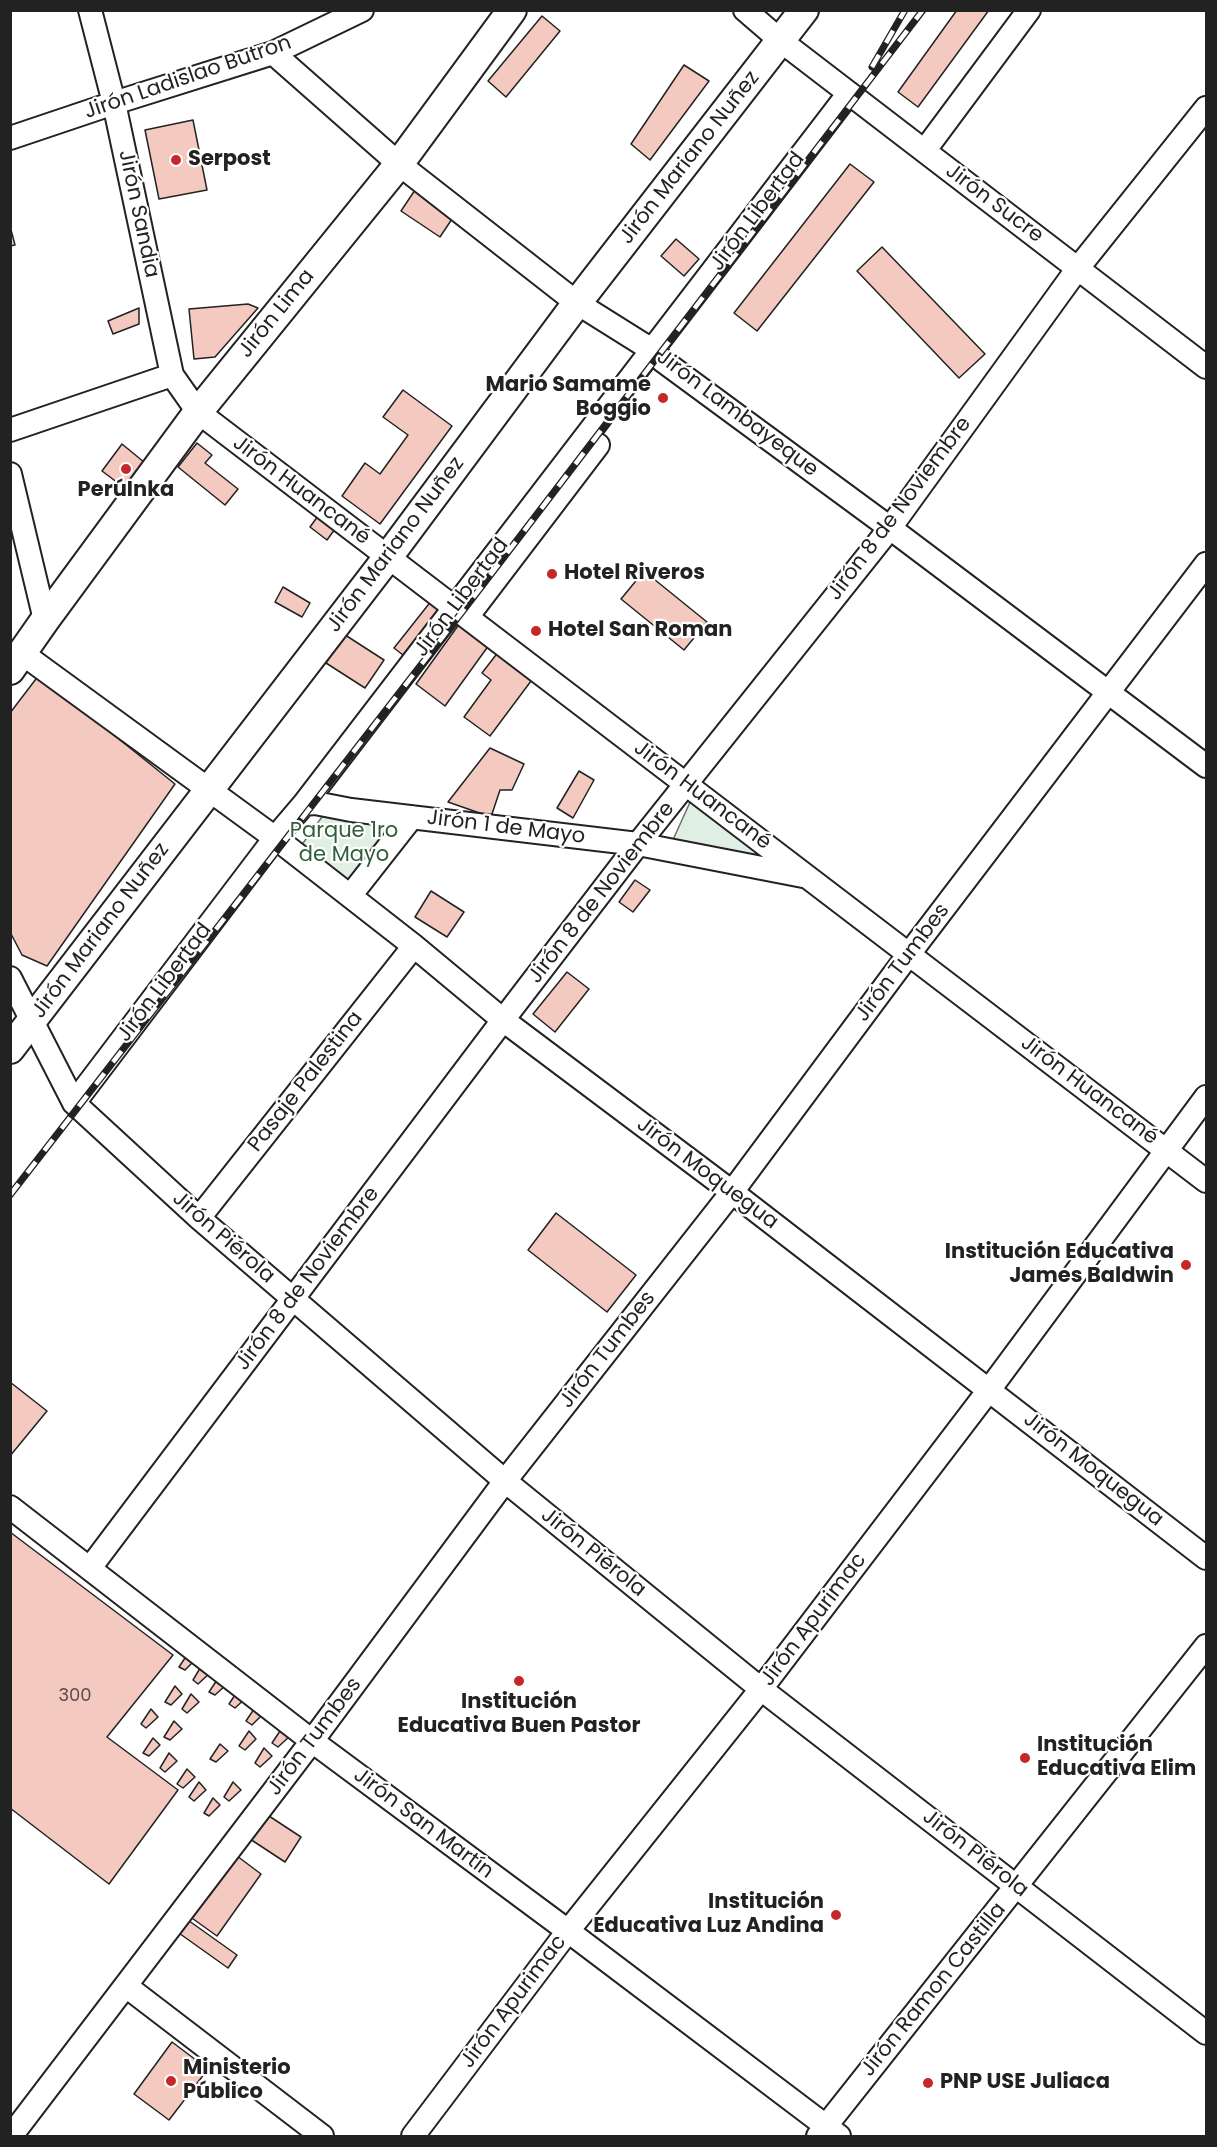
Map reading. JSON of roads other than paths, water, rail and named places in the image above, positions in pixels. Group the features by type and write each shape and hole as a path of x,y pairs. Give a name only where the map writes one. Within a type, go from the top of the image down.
{"main road":[{"name":"Jirón Lima","path":"17,662 45,620 198,412 399,164 512,10"},
{"name":"Jirón Mariano Nuñez","path":"10,1050 388,557 577,303 804,10"}],"street":[{"name":"Jirón Sandia","path":"90,10 114,103 172,375 198,412"},
{"name":"Jirón Ladislao Butron","path":"10,138 273,53 362,10"},
{"name":"Jirón Sucre","path":"745,10 781,41 1206,367"},
{"path":"925,150 1029,10"},
{"name":"Jirón Lambayeque","path":"273,53 399,164 577,303 658,355 1206,766"},
{"name":"Jirón Libertad","path":"74,1103 275,838 460,612 658,355 849,93"},
{"name":"Jirón 8 de Noviembre","path":"90,1568 503,1020 638,844 890,528 1078,268 1206,108"},
{"path":"10,430 172,375"},
{"name":"Jirón Huancané","path":"198,412 1206,1180"},
{"path":"10,474 45,620"},
{"name":"Jirón Tumbes","path":"11,2136 312,1741 505,1481 732,1192 909,954 1206,564"},
{"name":"Jirón Moquegua","path":"17,662 209,789 275,838 414,946 503,1020 732,1192 1206,1558"},
{"name":"Jirón 1 de Mayo","path":"304,804 315,802 351,810 638,844 808,877"},
{"path":"350,896 412,817"},
{"name":"Pasaje Palestina","path":"199,1218 414,946"},
{"name":"Jirón Piérola","path":"10,978 74,1103 199,1218 505,1481 761,1689 1206,2033"},
{"name":"Jirón Apurimac","path":"413,2136 568,1931 761,1689 988,1390 1206,1096"},
{"name":"Jirón San Martín","path":"10,1507 312,1741 568,1931 827,2133"},
{"name":"Jirón Ramon Castilla","path":"827,2133 1206,1646"},
{"path":"126,1986 322,2136"}],"railway":[{"path":"872,67 905,10"},
{"path":"10,1195 462,612 923,10"}],"place":[{"name":"Serpost","path":"176,160"},
{"name":"Mario Samame Boggio","path":"663,398"},
{"name":"PerúInka","path":"126,469"},
{"name":"Hotel Riveros","path":"552,574"},
{"name":"Hotel San Roman","path":"536,631"},
{"name":"Institución Educativa James Baldwin","path":"1186,1265"},
{"name":"Institución Educativa Buen Pastor","path":"519,1681"},
{"name":"Institución Educativa Elim","path":"1025,1758"},
{"name":"Institución Educativa Luz Andina","path":"836,1915"},
{"name":"Ministerio Público","path":"171,2081"},
{"name":"PNP USE Juliaca","path":"928,2083"}],"park label":[{"name":"Parque 1ro de Mayo","path":"344,844"}]}
